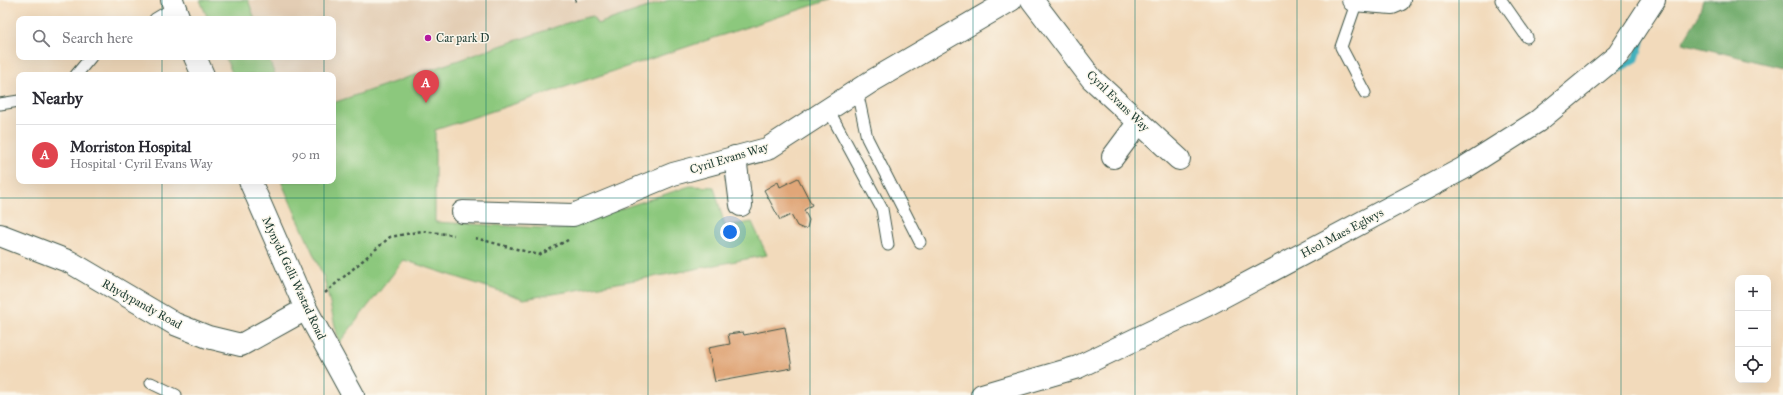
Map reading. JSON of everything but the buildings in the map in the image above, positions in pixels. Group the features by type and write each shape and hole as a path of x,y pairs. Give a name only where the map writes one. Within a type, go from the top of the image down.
{"street":[{"name":"Cyril Evans Way","path":"463,212 573,215 673,174 767,149 857,91 1011,0"},
{"name":"Cyril Evans Way","path":"1032,0 1092,79 1179,159"},
{"path":"1355,1 1392,3 1399,0"},
{"name":"Heol Maes Eglwys","path":"982,395 1078,367 1207,305 1464,168 1538,121 1618,55 1652,1"},
{"path":"196,60 202,72"},
{"path":"1113,157 1139,122"},
{"path":"735,158 741,205"},
{"name":"Mynydd Gelli Wastad Road","path":"251,184 306,309 353,395"},
{"name":"Rhydypandy Road","path":"0,235 70,262 176,324 208,337 241,345 306,309"}],"lane":[{"path":"1501,0 1527,37"},
{"path":"1355,1 1341,47 1365,93"},
{"path":"161,16 175,9"},
{"path":"78,72 88,60"},
{"path":"857,91 867,138 920,242"},
{"path":"0,104 16,101"},
{"path":"828,109 882,209 888,245"},
{"path":"151,383 176,395"}],"path":[{"path":"306,309 390,237 422,231 462,236"},
{"path":"470,237 539,255 570,239"}],"shaded area":[{"path":"200,0 829,0 336,164 336,72 232,72 226,60 336,60 336,16 207,16"}],"green space":[{"path":"200,0 248,0 254,16 207,16"},
{"path":"669,0 829,0 435,130 435,222 559,229 690,186 714,187 725,226 752,222 767,255 664,275 524,299 404,260 339,343 324,278 282,184 336,184 336,102 579,19 593,16 597,24"},
{"path":"1703,0 1783,0 1783,68 1682,43 1698,17"},
{"path":"226,60 269,60 274,72 232,72"}],"waterway":[{"path":"1610,74 1636,59 1645,30"}],"place":[{"name":"Car park D","path":"428,38"},
{"name":"Morriston Hospital","path":"426,103"}]}
